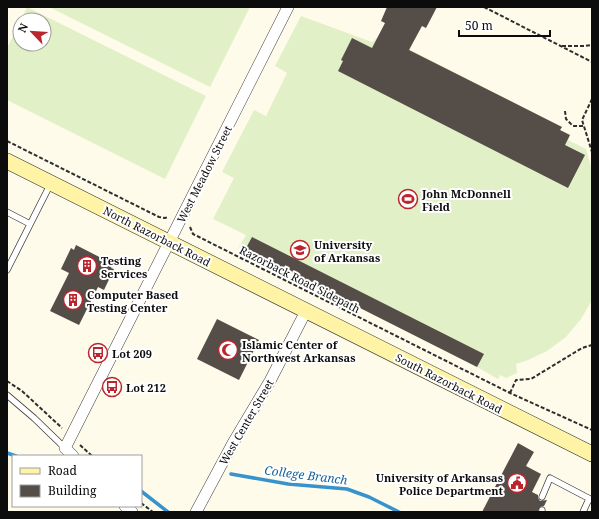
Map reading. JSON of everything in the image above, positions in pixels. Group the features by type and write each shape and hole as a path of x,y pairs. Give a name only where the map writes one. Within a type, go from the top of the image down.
{"main road":[{"name":"North Razorback Road","path":"7,161 306,311"},
{"name":"South Razorback Road","path":"306,311 592,454"}],"street":[{"name":"West Meadow Street","path":"65,448 288,7"},
{"name":"West Center Street","path":"196,512 233,443 270,381 306,311"},
{"path":"65,448 73,455"}],"lane":[{"path":"7,270 51,182"},
{"path":"7,212 30,224"},
{"path":"7,396 34,418 65,448"},
{"path":"542,497 550,478 591,500 583,512"}],"path":[{"path":"484,7 592,62"},
{"path":"561,46 585,46 592,44"},
{"path":"592,99 582,120 592,152"},
{"path":"565,110 566,119 573,126 583,126"},
{"name":"Razorback Road Sidepath","path":"7,141 159,217 165,218 170,216 191,228 193,234 510,393 592,430"},
{"path":"510,393 516,380 531,379 582,348 592,345"},
{"path":"7,380 41,408 91,455"},
{"path":"142,504 153,512"}],"green space":[{"path":"27,7 37,12 25,12"},
{"path":"49,7 250,7 210,87"},
{"name":"John McDonnell Field","path":"301,16 372,42 378,37 389,39 562,127 560,130 570,135 568,140 586,149 592,170 592,300 581,319 566,337 547,351 516,364 517,373 506,378 500,375 498,379 239,247 246,235 213,219 234,178 222,172 254,110 266,116 287,73 275,66"},
{"path":"52,19 206,96 165,179 7,100 7,48 12,38 12,52 52,52"}],"building":[{"path":"387,7 437,7 426,28 422,26 409,50 562,127 560,130 570,135 565,145 585,155 568,188 338,71 343,61 341,60 352,38 372,48 385,23 381,21"},
{"path":"252,237 484,354 477,367 245,250"},
{"path":"76,245 113,264 111,268 114,269 104,290 98,287 79,325 50,311 69,273 61,269 71,248 74,250"},
{"name":"Islamic Center of Northwest Arkansas","path":"217,319 259,340 239,380 197,359"},
{"name":"University of Arkansas Police Department","path":"518,443 534,452 526,466 541,474 532,492 538,495 540,501 547,500 544,506 540,507 538,512 482,512"}],"waterway":[{"name":"College Branch","path":"7,453 13,455"},
{"name":"College Branch","path":"231,474 288,484 347,489 369,497 399,512"},
{"name":"College Branch","path":"142,492 168,512"}],"place":[{"name":"John McDonnell Field","path":"408,199"},
{"name":"University of Arkansas","path":"300,250"},
{"name":"Testing Services","path":"87,266"},
{"name":"Computer Based Testing Center","path":"73,300"},
{"name":"Islamic Center of Northwest Arkansas","path":"228,350"},
{"name":"Lot 209","path":"98,353"},
{"name":"Lot 212","path":"112,387"},
{"name":"University of Arkansas Police Department","path":"517,483"}]}
